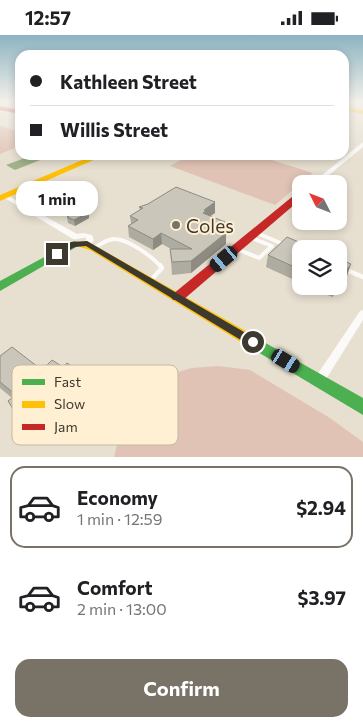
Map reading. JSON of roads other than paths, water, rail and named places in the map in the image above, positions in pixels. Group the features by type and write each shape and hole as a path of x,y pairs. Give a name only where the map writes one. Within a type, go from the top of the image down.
{"street":[{"path":"349,155 363,144"},
{"path":"3,197 89,160"},
{"path":"325,175 343,160"},
{"path":"3,197 178,297 363,407"},
{"path":"178,297 292,202"},
{"path":"0,287 83,243"},
{"path":"319,381 363,313"}],"lane":[{"path":"252,235 292,247"},
{"path":"236,249 259,258 272,246 252,235"},
{"path":"83,243 118,240 154,259 162,267 150,281"},
{"path":"347,270 363,277"}],"place":[{"name":"Coles","path":"176,225"}]}
